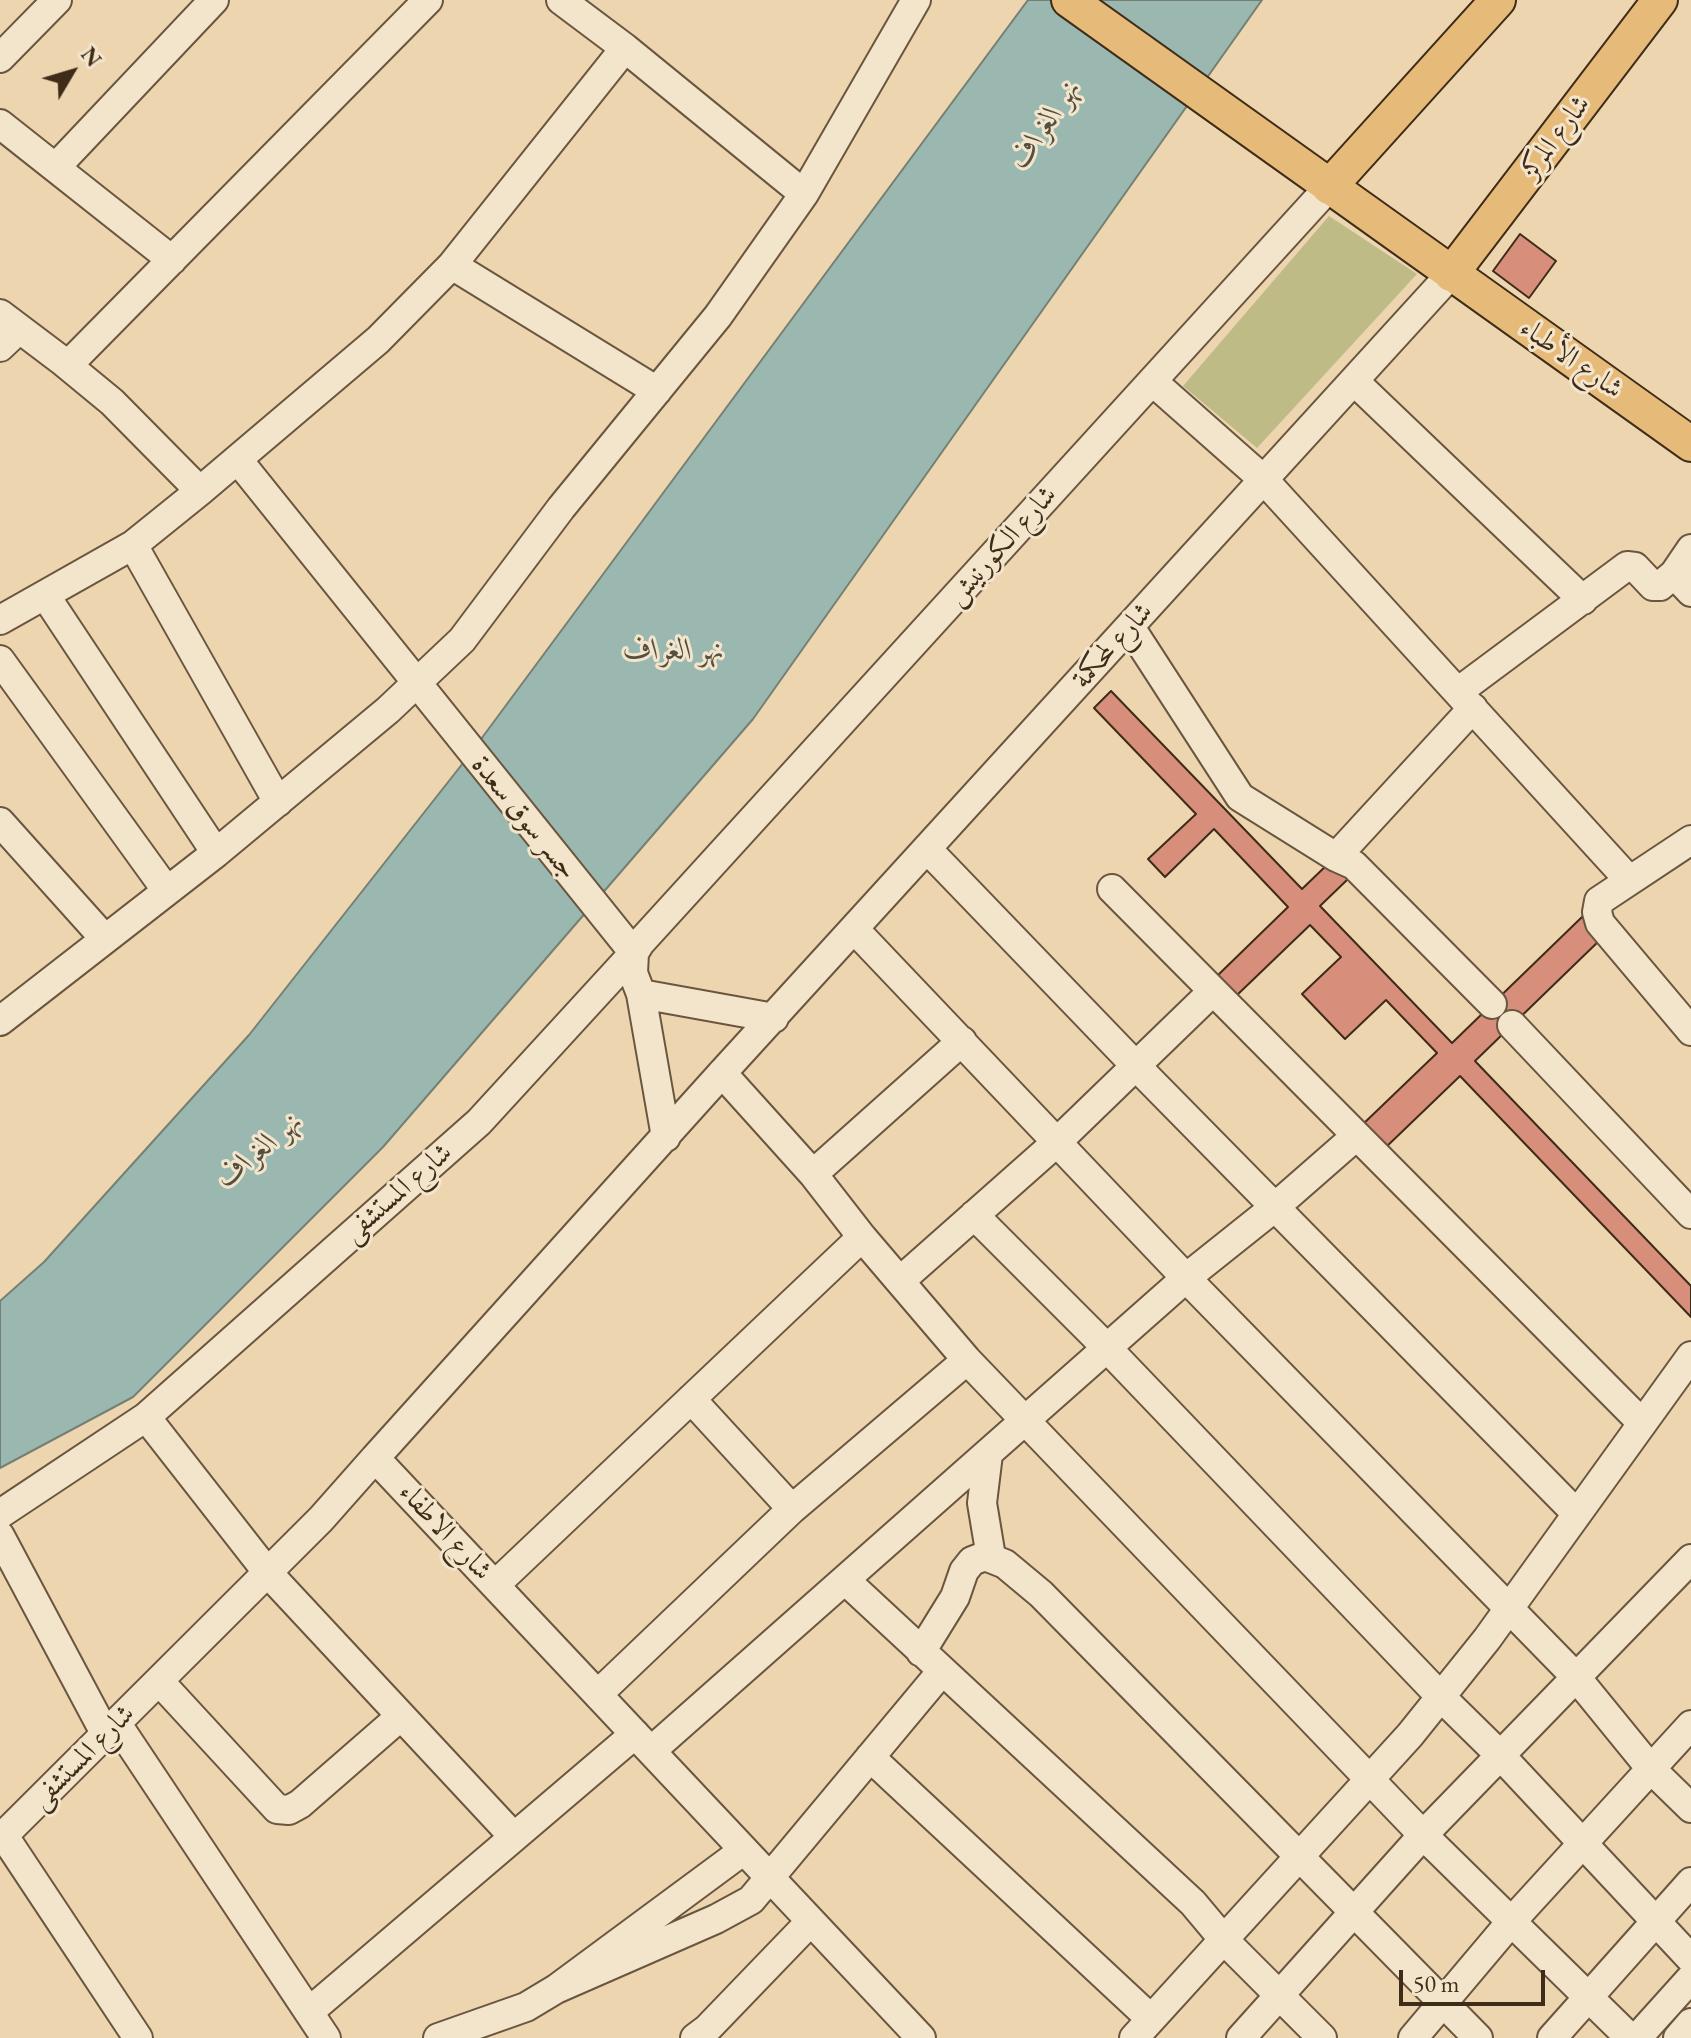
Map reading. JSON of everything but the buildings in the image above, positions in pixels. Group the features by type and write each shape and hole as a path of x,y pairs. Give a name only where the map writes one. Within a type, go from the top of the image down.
{"main road":[{"name":"شارع الأطباء","path":"1069,0 1691,444"},
{"name":"شارع الكورنيش","path":"1329,187 1498,0"},
{"name":"شارع المركز","path":"1451,274 1660,0"}],"street":[{"path":"0,58 57,0"},
{"path":"56,167 214,0"},
{"path":"68,365 428,0"},
{"path":"561,0 625,48 804,194"},
{"path":"0,1021 278,802 388,710 462,640 561,508 718,316 804,194 911,4"},
{"path":"0,620 133,545 378,340 452,265 625,48"},
{"path":"0,124 172,260"},
{"name":"شارع الكورنيش","path":"634,953 648,932 1329,187"},
{"path":"452,265 657,391"},
{"name":"شارع لمحكمة","path":"774,1018 1451,274"},
{"path":"6,330 68,365 112,402 200,491"},
{"path":"1152,381 1264,480 1629,880"},
{"path":"1354,381 1583,600"},
{"name":"جسر سوق سعدة","path":"238,460 634,953"},
{"path":"133,545 278,802"},
{"path":"1336,857 1466,700 1627,566 1635,567 1653,586 1682,583 1691,549"},
{"path":"45,595 216,853"},
{"path":"1130,627 1240,797 1354,865 1492,1004"},
{"path":"0,660 167,891"},
{"path":"0,822 105,939"},
{"path":"1691,840 1599,901 1597,912 1600,923 1691,1031"},
{"path":"928,850 1577,1514"},
{"path":"1112,889 1642,1423"},
{"path":"855,930 1186,1278 1576,1677 1651,1769 1691,1808"},
{"path":"634,953 633,973 641,994 666,1137"},
{"name":"شارع المستشفى","path":"0,1514 146,1417 479,1122 634,953"},
{"path":"900,1281 1057,1142 1212,992"},
{"path":"641,994 774,1018"},
{"name":"شارع الاطفاء","path":"774,1018 375,1458 921,2038"},
{"path":"1512,1025 1691,1214"},
{"path":"813,1174 962,1041"},
{"path":"722,1073 813,1174 862,1237 967,1360 1025,1422 1423,1835 1630,2038"},
{"path":"310,2011 514,1837 643,1742 845,1580 1186,1278 1275,1207 1355,1137"},
{"path":"974,1215 1108,1349 1585,1843 1691,1959"},
{"path":"495,1585 862,1237"},
{"path":"870,1757 1142,2028 1300,1857 1441,1697 1509,1610 1691,1356"},
{"path":"598,1694 792,1509 967,1360"},
{"path":"691,1399 792,1509"},
{"path":"146,1417 268,1573 514,1837"},
{"path":"988,1454 982,1503 991,1557"},
{"name":"شارع المستشفى","path":"2,1838 268,1573 375,1458"},
{"path":"0,1536 112,1729 326,2038"},
{"path":"556,1989 716,1919 751,1900 870,1757 932,1662 964,1571 972,1561 991,1557 1017,1573 1041,1594 1478,2038"},
{"path":"1241,2038 1423,1835 1691,1559"},
{"path":"845,1580 1193,1903 1224,1940 1322,2038"},
{"path":"159,1681 277,1809 289,1810 300,1804 401,1716"},
{"path":"1413,2038 1510,1923 1691,1725"},
{"path":"2,1838 138,2038"},
{"path":"438,2038 526,2007 556,1989 744,1850"},
{"path":"1552,2038 1691,1882"},
{"path":"695,2038 811,1921"},
{"path":"1637,2038 1691,1978"},
{"path":"1678,2038 1691,2023"}],"shaded area":[{"path":"1329,216 1417,274 1257,448 1183,386"}],"water":[{"name":"نهر الغراف","path":"1028,0 1262,0 753,719 383,1147 133,1397 0,1468 0,1301 44,1262 249,1035 467,758"}]}
